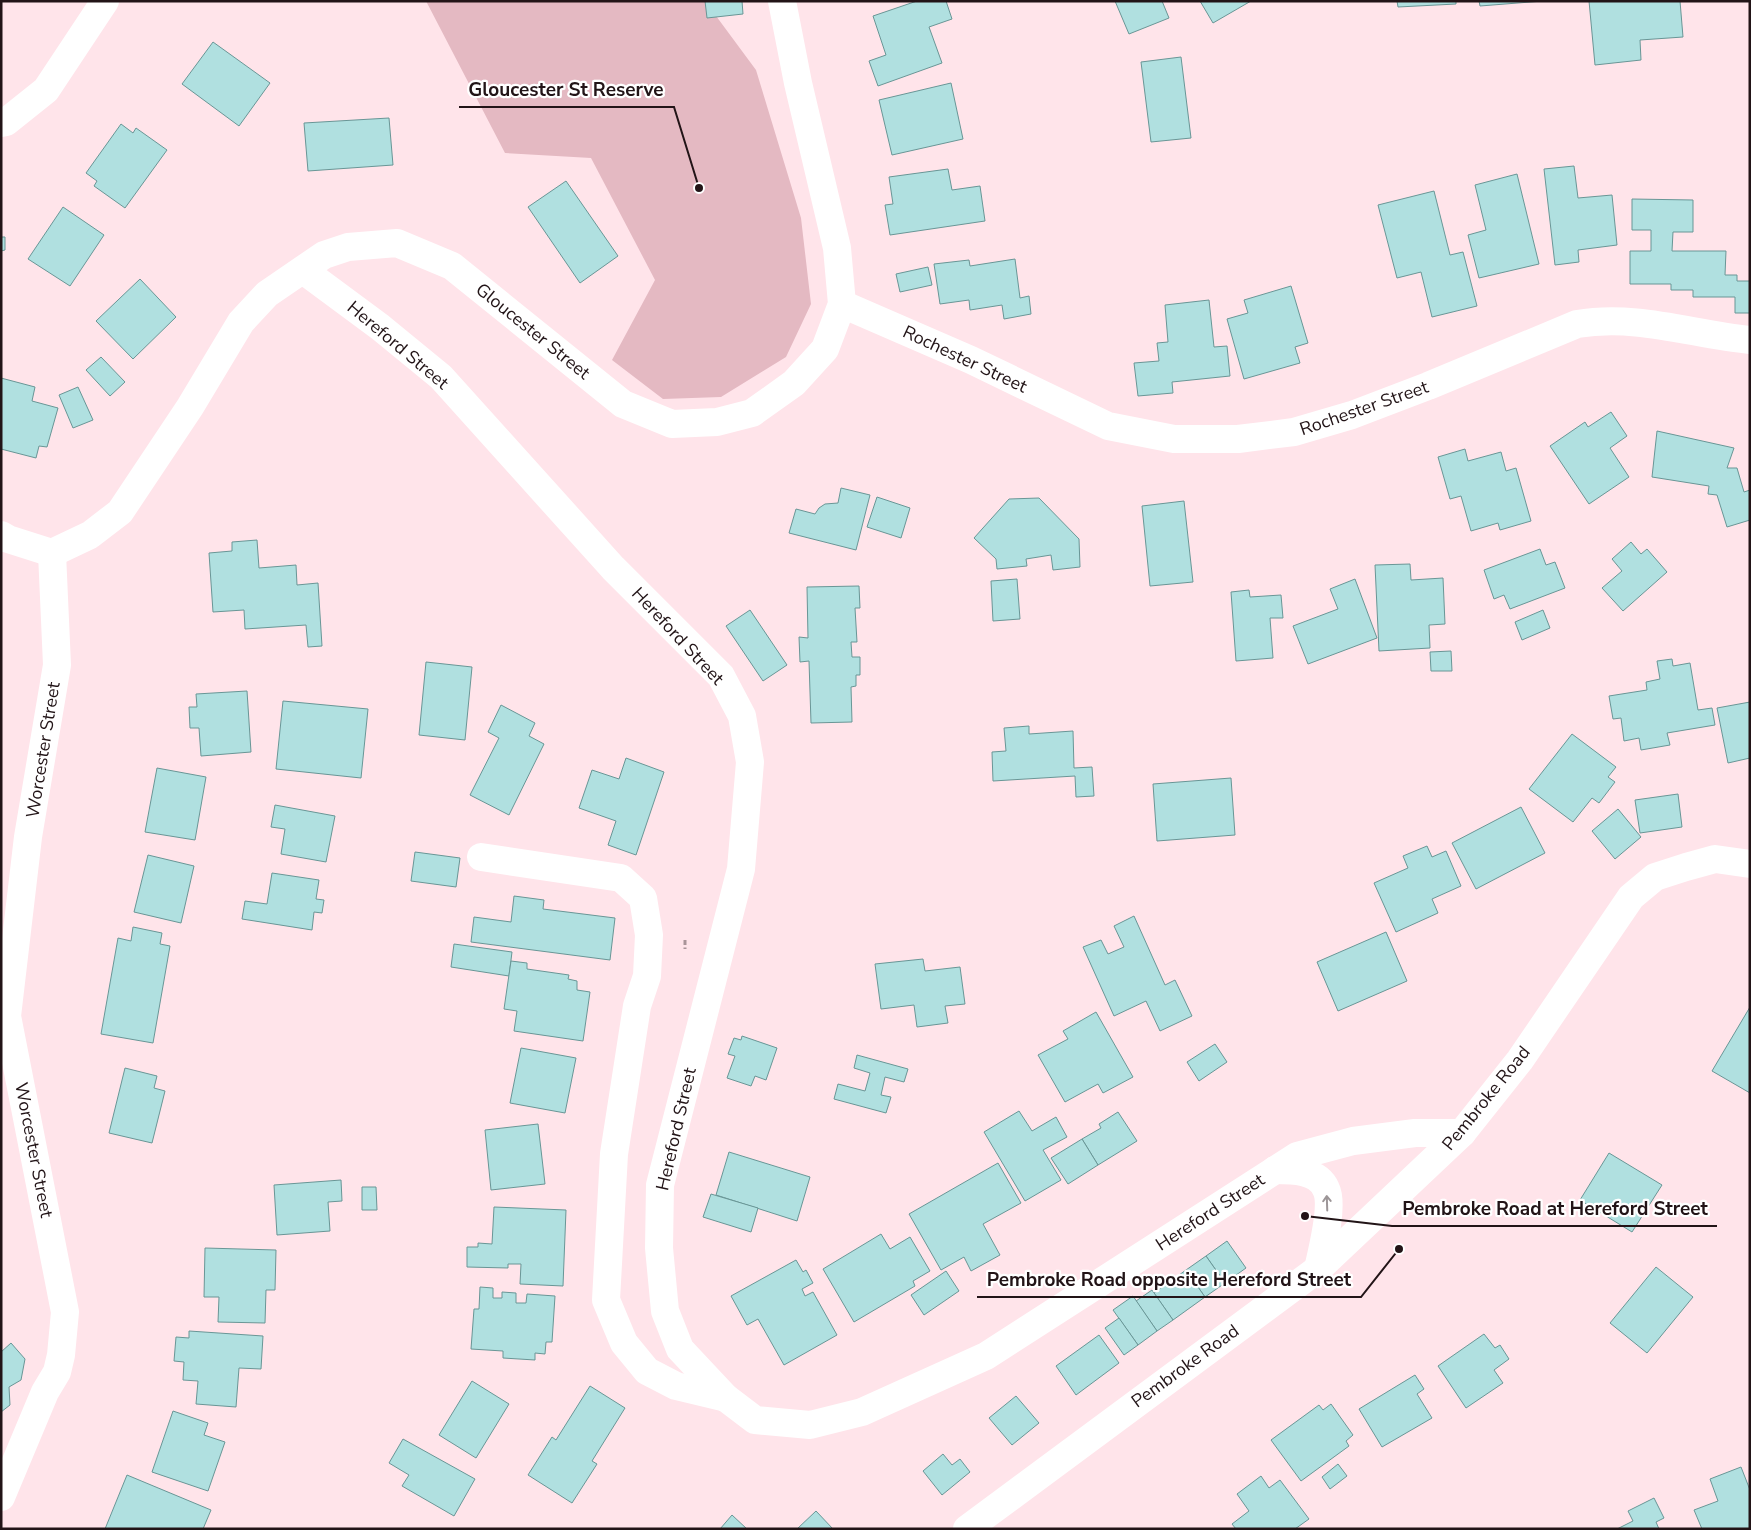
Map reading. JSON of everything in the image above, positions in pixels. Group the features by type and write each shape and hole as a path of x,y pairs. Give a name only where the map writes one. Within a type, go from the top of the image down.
{"street":[{"path":"1,123 6,122 46,90 105,1"},
{"name":"Gloucester Street","path":"52,553 90,535 120,512 190,407 241,322 267,294 324,255 348,246 397,243 452,266 623,404 672,424 717,422 752,413 794,383 825,349 842,304 837,248 798,84 782,1"},
{"name":"Hereford Street","path":"304,270 380,327 441,377 613,568 720,676 742,716 750,762 741,869 660,1185 659,1248 665,1311 680,1349 726,1398 755,1420 810,1425 862,1412 986,1356 1297,1156 1353,1141 1415,1133 1462,1133"},
{"name":"Rochester Street","path":"842,304 971,360 1108,426 1174,439 1238,439 1294,432 1352,415 1411,393 1577,324 1597,321 1620,321 1673,326 1728,338 1750,340"},
{"path":"1,535 52,553"},
{"name":"Worcester Street","path":"1,1496 45,1392 57,1372 61,1355 65,1312 8,1016 28,837 57,665 52,553"},
{"path":"481,857 622,878 643,898 649,935 647,976 637,1006 614,1154 606,1300 624,1343 647,1371 676,1386 726,1398"},
{"name":"Pembroke Road","path":"967,1529 1318,1268 1462,1133 1520,1060 1631,897 1655,876 1715,860 1750,864"},
{"path":"1275,1170 1295,1169 1317,1178 1326,1189 1328,1204 1326,1237 1318,1268"}],"shaded area":[{"path":"426,1 705,1 756,70 801,218 811,304 786,357 721,397 663,399 612,360 655,280 591,158 505,153"}],"building":[{"path":"705,1 742,1 743,14 707,18"},
{"path":"917,1 946,1 952,19 929,27 942,63 878,86 869,61 886,55 873,16"},
{"path":"1115,1 1162,1 1169,18 1129,34"},
{"path":"1200,1 1251,1 1213,23"},
{"path":"1397,1 1456,1 1456,4 1398,7"},
{"path":"1479,1 1543,1 1480,6"},
{"path":"1589,1 1680,1 1683,37 1640,40 1641,60 1595,65"},
{"path":"213,42 270,83 239,126 182,84"},
{"path":"1181,57 1191,138 1151,142 1141,62"},
{"path":"951,83 963,139 892,155 879,100"},
{"path":"389,118 393,165 308,171 304,123"},
{"path":"121,124 133,133 136,128 167,150 125,208 94,186 97,181 86,173"},
{"path":"1574,166 1578,198 1612,195 1617,245 1578,250 1579,262 1555,265 1544,169"},
{"path":"948,169 952,190 980,186 985,221 890,235 885,205 893,204 889,177"},
{"path":"1517,174 1539,264 1479,278 1468,235 1486,230 1475,185"},
{"path":"566,181 618,256 580,283 528,207"},
{"path":"1434,191 1450,255 1463,252 1477,306 1432,317 1421,272 1397,278 1378,205"},
{"path":"1632,199 1693,200 1693,232 1673,232 1672,251 1726,251 1725,275 1737,275 1737,281 1750,281 1750,313 1735,313 1735,297 1693,297 1693,290 1671,290 1671,284 1630,284 1630,251 1651,251 1651,230 1632,230"},
{"path":"63,207 104,235 70,286 28,259"},
{"path":"1,237 5,237 5,250 1,251"},
{"path":"1015,259 1020,298 1029,296 1031,314 1004,319 1002,305 970,310 969,300 940,304 934,264 969,260 970,266"},
{"path":"928,267 932,285 900,292 896,274"},
{"path":"140,279 176,317 133,359 96,321"},
{"path":"1291,286 1308,343 1295,347 1300,363 1244,379 1227,319 1248,313 1244,300"},
{"path":"1209,300 1214,347 1227,346 1230,376 1172,382 1173,393 1138,396 1134,363 1159,361 1157,343 1168,342 1165,305"},
{"path":"101,357 125,382 110,396 86,370"},
{"path":"1,378 35,387 32,401 58,408 47,447 39,446 36,458 1,449"},
{"path":"78,387 93,420 73,428 59,395"},
{"path":"1611,412 1627,436 1610,448 1629,477 1589,504 1550,446 1585,422 1588,427"},
{"path":"1657,431 1734,448 1727,468 1737,468 1744,492 1750,490 1750,520 1727,527 1717,495 1708,494 1709,486 1652,477"},
{"path":"1465,449 1468,461 1501,452 1506,471 1516,468 1531,521 1500,530 1498,523 1471,531 1461,496 1450,499 1438,457"},
{"path":"841,488 870,495 856,550 789,533 796,509 815,514 825,504 838,503"},
{"path":"877,497 910,508 901,538 867,527"},
{"path":"1039,498 1079,539 1080,567 1053,570 1051,555 1026,559 1027,566 997,569 996,559 974,538 1009,499"},
{"path":"1184,501 1193,582 1150,586 1142,506"},
{"path":"257,540 259,568 296,565 297,585 318,583 322,646 308,647 306,625 245,629 244,610 213,612 209,553 232,551 232,542"},
{"path":"1631,542 1641,554 1647,549 1667,572 1623,611 1602,588 1622,571 1612,559"},
{"path":"1540,549 1546,565 1555,562 1565,588 1510,609 1504,595 1494,599 1484,570"},
{"path":"1410,564 1411,580 1443,578 1445,624 1429,625 1430,648 1379,651 1375,565"},
{"path":"1017,579 1020,619 993,621 991,581"},
{"path":"1355,579 1377,638 1308,664 1293,626 1338,609 1330,589"},
{"path":"859,586 860,608 855,608 857,642 851,642 852,657 860,657 860,675 856,675 856,686 851,687 852,722 811,723 809,661 800,662 799,637 808,638 807,587"},
{"path":"1249,590 1250,597 1281,595 1283,618 1270,618 1273,658 1236,661 1231,592"},
{"path":"750,610 787,665 763,681 726,626"},
{"path":"1543,610 1550,628 1522,640 1515,622"},
{"path":"1451,651 1452,671 1431,671 1430,652"},
{"path":"1672,659 1673,666 1690,663 1698,710 1712,708 1715,725 1667,733 1670,745 1641,750 1639,738 1624,741 1621,718 1613,719 1609,696 1647,690 1646,682 1660,679 1657,661"},
{"path":"426,662 472,667 465,740 419,735"},
{"path":"247,691 251,752 201,756 199,728 190,728 189,707 197,707 196,694"},
{"path":"283,701 368,709 361,778 276,769"},
{"path":"1750,702 1750,758 1728,763 1717,708"},
{"path":"501,705 535,723 529,736 544,744 509,815 470,795 499,738 488,732"},
{"path":"1029,726 1029,734 1073,731 1074,768 1092,767 1094,796 1076,797 1075,776 993,781 992,752 1006,751 1004,728"},
{"path":"1572,734 1616,767 1608,777 1615,782 1599,803 1592,798 1573,822 1529,789"},
{"path":"626,758 664,772 636,855 608,845 616,821 579,808 592,770 619,779"},
{"path":"157,768 206,777 195,840 145,832"},
{"path":"1231,778 1235,835 1157,841 1153,784"},
{"path":"1678,794 1682,827 1640,833 1635,800"},
{"path":"275,805 335,816 326,862 281,854 285,829 271,827"},
{"path":"1521,807 1545,853 1476,889 1452,843"},
{"path":"1618,809 1641,837 1615,859 1592,831"},
{"path":"1427,846 1432,857 1446,851 1461,886 1432,899 1438,913 1396,932 1374,883 1408,868 1403,856"},
{"path":"415,852 460,858 456,887 411,881"},
{"path":"148,855 194,866 181,923 134,912"},
{"path":"272,873 319,880 316,899 324,900 322,913 314,912 312,930 242,919 245,901 267,904"},
{"path":"514,896 544,900 543,909 615,918 610,960 471,942 474,917 511,922"},
{"path":"1134,916 1165,985 1175,980 1192,1016 1160,1031 1146,1001 1114,1016 1083,947 1101,940 1108,954 1124,947 1114,926"},
{"path":"133,927 162,933 160,944 170,946 153,1043 101,1034 118,938 131,941"},
{"path":"1386,932 1407,981 1338,1011 1317,962"},
{"path":"454,944 512,952 509,976 451,967"},
{"path":"923,959 925,971 960,967 965,1004 945,1006 948,1023 917,1027 914,1005 881,1009 875,964"},
{"path":"511,961 527,963 527,969 569,975 568,979 577,981 577,990 590,992 583,1041 514,1031 517,1011 504,1009"},
{"path":"1750,1007 1750,1093 1712,1071"},
{"path":"1096,1012 1133,1077 1103,1093 1098,1084 1065,1102 1038,1055 1068,1039 1063,1031"},
{"path":"742,1036 777,1048 766,1080 755,1076 751,1086 727,1078 735,1056 728,1054 734,1038 741,1040"},
{"path":"1215,1044 1227,1062 1199,1081 1187,1062"},
{"path":"521,1048 576,1058 565,1113 510,1103"},
{"path":"857,1055 908,1069 904,1082 885,1077 881,1095 891,1097 886,1113 834,1099 838,1084 865,1091 870,1073 854,1068"},
{"path":"125,1068 157,1076 154,1088 165,1091 152,1143 109,1133"},
{"path":"1019,1111 1032,1131 1056,1117 1067,1137 1043,1150 1061,1180 1025,1201 984,1132"},
{"path":"1118,1112 1137,1141 1098,1165 1082,1139 1101,1128 1099,1124"},
{"path":"538,1124 545,1184 491,1190 485,1130"},
{"path":"1082,1139 1098,1165 1068,1184 1051,1158"},
{"path":"729,1152 810,1177 797,1221 716,1195"},
{"path":"1609,1153 1662,1185 1632,1232 1580,1200"},
{"path":"998,1163 1021,1203 983,1224 1000,1255 971,1271 964,1257 941,1270 909,1214"},
{"path":"341,1180 342,1201 328,1202 330,1231 277,1235 274,1185"},
{"path":"362,1187 376,1187 377,1210 362,1210"},
{"path":"711,1194 758,1208 751,1232 703,1217"},
{"path":"494,1207 566,1210 563,1286 520,1284 521,1264 508,1264 508,1268 467,1267 467,1247 478,1247 478,1243 492,1244"},
{"path":"881,1234 890,1249 910,1237 930,1271 913,1281 915,1286 854,1322 823,1269"},
{"path":"1227,1241 1246,1268 1225,1283 1206,1256"},
{"path":"205,1248 276,1250 275,1290 266,1290 265,1323 218,1322 219,1297 204,1297"},
{"path":"1206,1256 1225,1283 1205,1297 1186,1270"},
{"path":"796,1260 803,1272 806,1270 813,1283 802,1289 805,1296 813,1292 837,1335 784,1365 758,1319 747,1325 731,1296"},
{"path":"1656,1267 1693,1297 1647,1353 1610,1323"},
{"path":"1186,1270 1205,1297 1173,1320 1154,1293"},
{"path":"946,1271 959,1291 924,1315 911,1295"},
{"path":"480,1287 493,1288 493,1298 502,1298 502,1292 516,1293 516,1303 526,1303 527,1294 555,1296 552,1342 546,1342 545,1354 535,1353 535,1360 503,1358 503,1351 471,1349 474,1309 479,1309"},
{"path":"1152,1290 1173,1320 1157,1331 1136,1301"},
{"path":"1133,1296 1157,1331 1138,1345 1113,1310"},
{"path":"1119,1318 1138,1345 1124,1355 1105,1328"},
{"path":"189,1331 263,1336 261,1369 239,1368 236,1407 196,1404 198,1381 183,1380 184,1362 174,1361 176,1337 189,1338"},
{"path":"1484,1334 1495,1348 1500,1345 1509,1359 1494,1370 1503,1383 1466,1408 1438,1366"},
{"path":"1099,1335 1119,1363 1076,1395 1056,1366"},
{"path":"11,1343 25,1359 21,1380 9,1387 10,1405 1,1412 1,1352"},
{"path":"1415,1375 1424,1389 1417,1394 1432,1418 1382,1447 1359,1409"},
{"path":"472,1381 509,1404 476,1458 439,1435"},
{"path":"590,1386 625,1408 592,1461 597,1464 572,1503 528,1475 552,1437 556,1440"},
{"path":"1016,1396 1039,1423 1012,1445 989,1418"},
{"path":"1331,1404 1353,1435 1346,1441 1349,1446 1301,1481 1271,1440 1319,1405 1323,1410"},
{"path":"173,1411 208,1423 204,1435 225,1442 208,1491 152,1472"},
{"path":"403,1439 475,1479 454,1516 402,1486 409,1475 389,1463"},
{"path":"943,1454 952,1465 960,1459 970,1472 942,1495 923,1471"},
{"path":"1338,1464 1347,1476 1330,1489 1322,1477"},
{"path":"1741,1467 1750,1490 1750,1529 1702,1529 1694,1510 1718,1501 1710,1479"},
{"path":"127,1475 211,1510 203,1529 105,1529"},
{"path":"1261,1476 1269,1488 1280,1480 1309,1519 1295,1529 1236,1529 1232,1524 1249,1511 1237,1494"},
{"path":"1654,1498 1664,1518 1656,1522 1659,1529 1617,1529 1633,1521 1628,1511"},
{"path":"816,1511 833,1529 797,1529"},
{"path":"732,1515 747,1529 720,1529"}],"place":[{"name":"Gloucester St Reserve","path":"699,188"},
{"name":"Pembroke Road at Hereford Street","path":"1305,1216"},
{"name":"Pembroke Road opposite Hereford Street","path":"1399,1249"}]}
